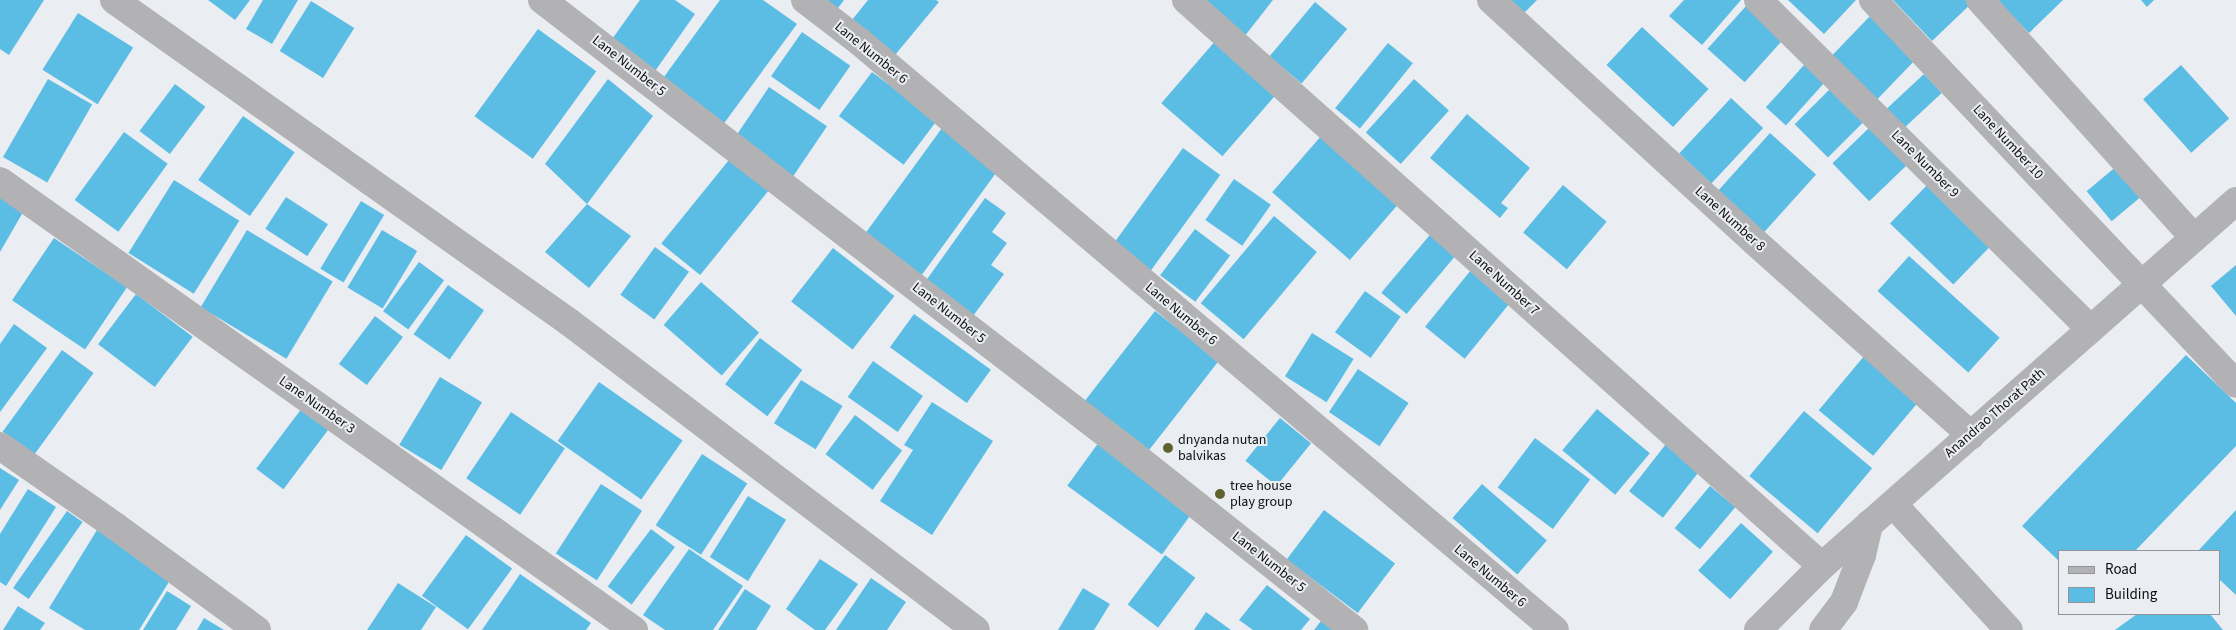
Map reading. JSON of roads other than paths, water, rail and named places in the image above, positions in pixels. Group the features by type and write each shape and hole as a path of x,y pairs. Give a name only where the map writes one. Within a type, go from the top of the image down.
{"street":[{"path":"114,0 569,322 976,630"},
{"name":"Lane Number 5","path":"542,0 1131,453 1354,630"},
{"name":"Lane Number 6","path":"805,0 860,42 1555,630"},
{"name":"Lane Number 7","path":"1186,0 1822,566"},
{"name":"Lane Number 8","path":"1491,0 1755,242 1971,435"},
{"name":"Lane Number 9","path":"1758,0 2091,329"},
{"name":"Lane Number 10","path":"1873,0 2236,384"},
{"path":"1980,0 2194,238"},
{"name":"Lane Number 3","path":"0,181 634,630"},
{"name":"Anandrao Thorat Path","path":"1758,630 1822,566 2236,201"},
{"path":"0,446 115,526 257,630"},
{"path":"1892,504 2009,630"},
{"path":"1823,630 1844,602 1862,555 1869,524"}],"place":[{"name":"dnyanda nutan balvikas","path":"1168,448"},
{"name":"tree house play group","path":"1220,494"}]}
